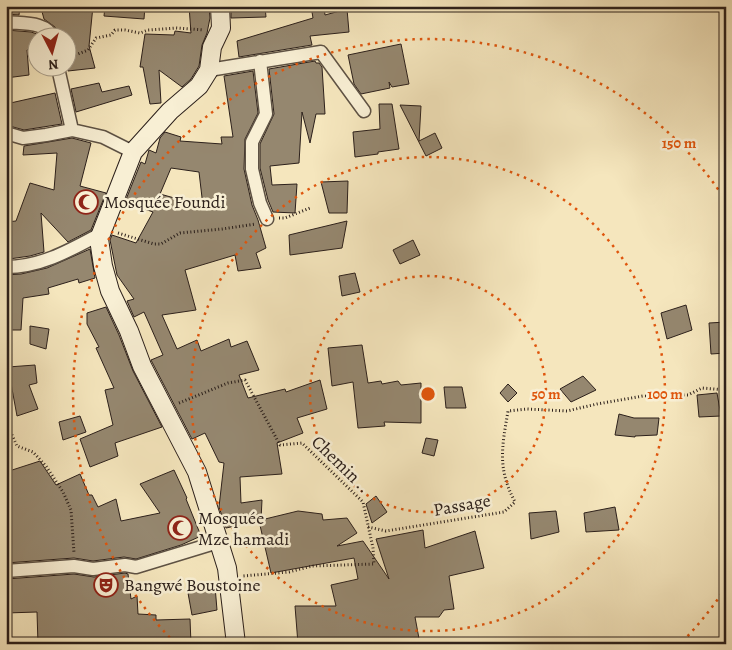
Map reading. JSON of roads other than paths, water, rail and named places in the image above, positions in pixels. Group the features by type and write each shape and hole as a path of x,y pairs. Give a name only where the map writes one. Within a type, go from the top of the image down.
{"main road":[{"path":"220,6 221,28 212,47 208,70 199,86 170,111 133,152 99,239 103,266 110,291 129,331 142,366 197,472 227,568 236,644"}],"street":[{"path":"6,22 43,26 45,28"},
{"path":"208,70 321,52 364,111"},
{"path":"260,61 266,114 252,142 252,169 266,219"},
{"path":"60,78 72,130"},
{"path":"6,132 23,138 72,130 103,137 133,152"},
{"path":"6,267 23,267 59,256 102,233"},
{"path":"6,571 74,566 94,569 125,565 136,567 218,542"}],"place":[{"name":"Mosquée Foundi","path":"86,202"},
{"name":"Mosquée Mze hamadi","path":"180,528"},
{"name":"Bangwé Boustoine","path":"106,585"}]}
